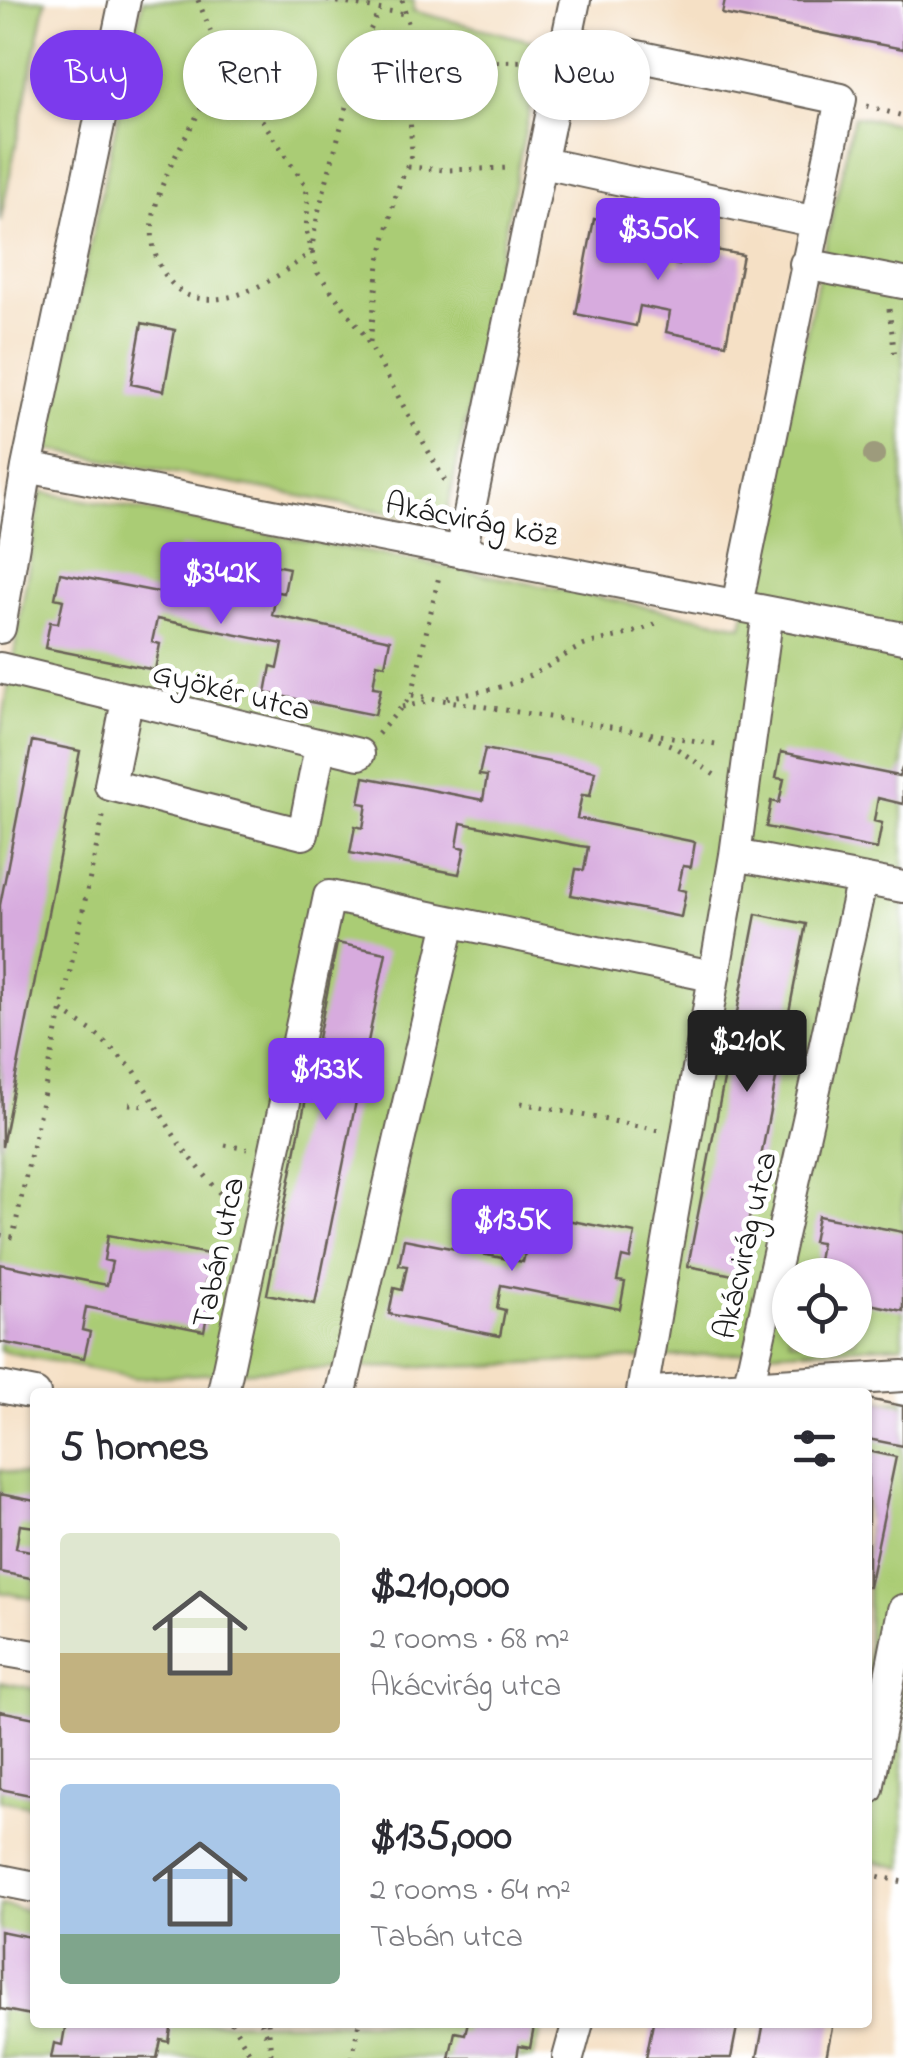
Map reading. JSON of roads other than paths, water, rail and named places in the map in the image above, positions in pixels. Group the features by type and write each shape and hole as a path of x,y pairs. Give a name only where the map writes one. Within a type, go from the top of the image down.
{"street":[{"path":"0,628 27,468 125,0"},
{"path":"568,30 575,0"},
{"path":"650,65 841,99 737,605"},
{"path":"458,541 551,120"},
{"path":"542,167 816,222"},
{"path":"805,264 903,283"},
{"name":"Akácvirág köz","path":"27,468 458,541 695,597 903,638"},
{"path":"643,1388 735,855 768,612"},
{"name":"Gyökér utca","path":"0,668 359,754"},
{"name":"Gyökér utca","path":"127,700 110,785 304,834 320,747"},
{"path":"735,855 903,887"},
{"name":"Akácvirág utca","path":"748,1388 862,879"},
{"name":"Tabán utca","path":"224,1388 329,896 712,976"},
{"path":"343,1388 450,922"},
{"path":"770,1388 903,1376"},
{"path":"0,1387 30,1393"},
{"path":"872,1769 903,1610"},
{"path":"0,1650 30,1655"},
{"path":"0,1880 30,1886"},
{"path":"568,2058 576,2028"}]}
